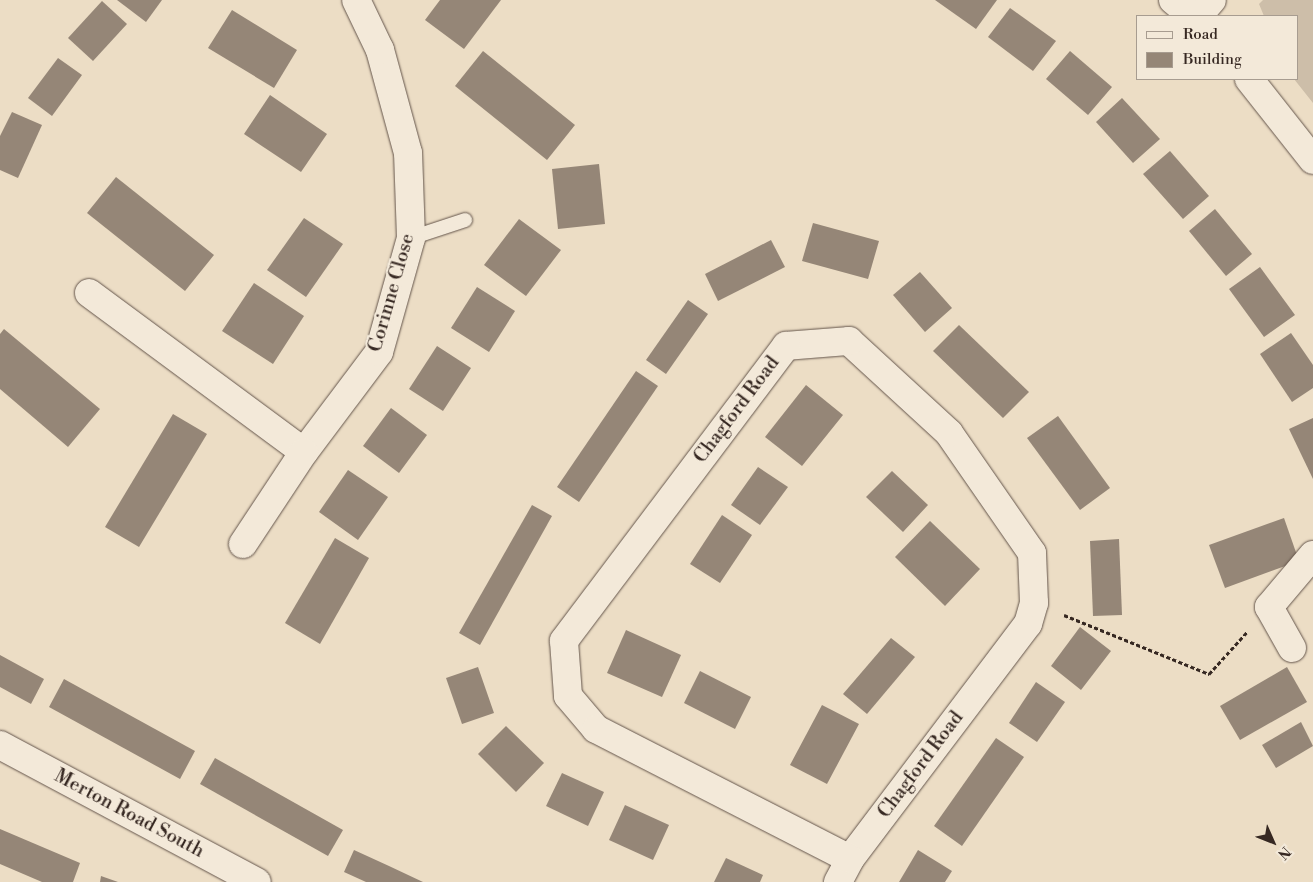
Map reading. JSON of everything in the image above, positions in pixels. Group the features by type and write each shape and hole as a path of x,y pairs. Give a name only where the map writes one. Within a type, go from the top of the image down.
{"street":[{"name":"Corinne Close","path":"243,544 304,452 379,352 411,238 408,153 380,50 356,0"},
{"path":"1173,0 1191,15"},
{"path":"1199,15 1212,0"},
{"path":"1250,80 1313,160"},
{"path":"89,293 304,452"},
{"name":"Chagford Road","path":"849,341 948,434 1032,553 1034,603 1028,624 844,871 596,729 568,696 564,642 786,346 849,341"},
{"path":"1292,648 1268,607 1313,555"},
{"name":"Merton Road South","path":"0,745 257,882"}],"lane":[{"path":"411,238 465,220"}],"path":[{"path":"1034,603 1209,674 1268,607"}],"shaded area":[{"path":"1263,0 1313,0 1313,103 1295,80 1298,80 1298,15 1264,15 1259,4"}],"building":[{"path":"117,0 162,0 146,22"},
{"path":"440,0 501,0 464,49 425,20"},
{"path":"935,0 997,0 976,29"},
{"path":"102,1 127,24 93,61 68,38"},
{"path":"1010,8 1056,41 1033,71 988,37"},
{"path":"232,10 297,50 274,88 208,48"},
{"path":"483,51 575,125 547,160 455,86"},
{"path":"1070,51 1112,87 1088,115 1046,79"},
{"path":"58,58 82,75 52,116 28,98"},
{"path":"270,95 327,134 301,172 244,134"},
{"path":"1122,98 1160,139 1133,163 1096,122"},
{"path":"12,112 42,125 18,178 0,170 0,136"},
{"path":"1170,151 1209,196 1183,219 1143,174"},
{"path":"599,164 605,224 558,229 552,169"},
{"path":"116,177 214,255 185,291 87,213"},
{"path":"1215,209 1252,254 1226,276 1189,231"},
{"path":"304,218 343,244 306,297 267,270"},
{"path":"519,219 561,250 526,296 484,265"},
{"path":"813,223 879,241 868,279 802,261"},
{"path":"771,240 785,267 718,301 705,274"},
{"path":"1260,267 1295,315 1264,337 1229,289"},
{"path":"920,272 952,308 925,332 893,295"},
{"path":"254,283 304,316 273,364 222,331"},
{"path":"477,287 515,311 489,352 451,328"},
{"path":"688,300 708,314 666,374 646,360"},
{"path":"959,325 1029,392 1003,418 933,351"},
{"path":"4,329 100,409 68,447 0,389 0,334"},
{"path":"1291,333 1313,365 1313,388 1292,402 1260,354"},
{"path":"437,346 471,368 443,411 409,389"},
{"path":"636,371 658,386 579,502 557,487"},
{"path":"806,385 843,415 802,466 765,437"},
{"path":"391,408 427,435 399,473 363,446"},
{"path":"173,414 207,434 139,547 105,527"},
{"path":"1058,416 1110,488 1080,510 1027,438"},
{"path":"1313,418 1313,479 1289,429"},
{"path":"758,467 788,487 760,525 731,505"},
{"path":"348,470 388,497 358,540 319,512"},
{"path":"892,471 928,505 903,532 866,497"},
{"path":"532,505 552,516 480,645 459,633"},
{"path":"722,515 752,535 720,583 690,564"},
{"path":"1284,518 1299,561 1225,588 1209,545"},
{"path":"930,521 980,569 945,606 895,557"},
{"path":"335,538 369,558 320,644 285,623"},
{"path":"1119,539 1122,615 1093,616 1090,541"},
{"path":"1080,627 1111,651 1081,690 1051,666"},
{"path":"626,630 681,655 662,697 607,673"},
{"path":"891,638 915,657 867,714 843,694"},
{"path":"0,655 44,679 31,704 0,687"},
{"path":"478,667 494,713 462,724 446,678"},
{"path":"1287,667 1307,702 1240,740 1220,706"},
{"path":"700,671 751,697 735,729 684,703"},
{"path":"64,679 195,751 180,779 49,707"},
{"path":"1036,682 1065,702 1037,742 1009,723"},
{"path":"822,705 859,724 827,784 790,765"},
{"path":"1301,722 1313,746 1276,768 1262,745"},
{"path":"506,726 544,763 516,792 478,754"},
{"path":"996,738 1024,757 962,846 934,826"},
{"path":"215,758 343,830 328,856 200,784"},
{"path":"562,773 604,792 588,826 546,806"},
{"path":"625,805 669,825 653,860 609,840"},
{"path":"0,829 80,863 73,882 42,882 0,864"},
{"path":"354,850 423,882 366,882 344,872"},
{"path":"918,850 952,871 945,882 899,882"},
{"path":"726,858 763,875 760,882 714,882"},
{"path":"101,876 118,882 100,882"}]}
